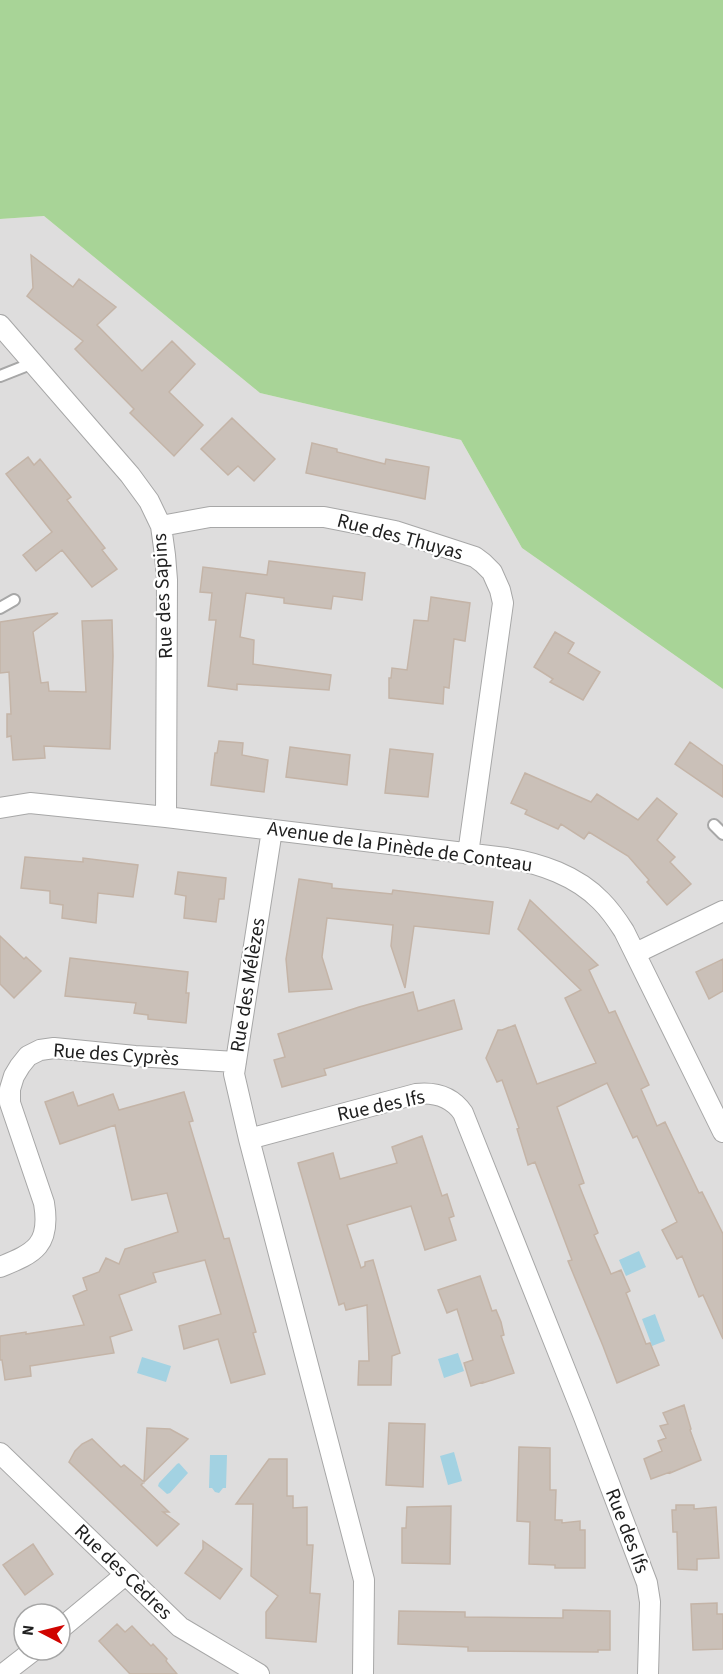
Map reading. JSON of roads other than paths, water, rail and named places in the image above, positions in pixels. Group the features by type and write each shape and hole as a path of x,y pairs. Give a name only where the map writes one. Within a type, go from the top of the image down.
{"street":[{"name":"Rue des Sapins","path":"6,336 33,363 130,475 149,501 161,526 166,580 166,817"},
{"name":"Rue des Thuyas","path":"161,526 210,517 324,517 394,531 466,553 483,563 496,580 503,603 468,854"},
{"name":"Avenue de la Pinède de Conteau","path":"0,808 30,803 166,817 506,858 536,864 578,883 613,914 636,953 723,1132"},
{"name":"Rue des Mélèzes","path":"249,1139 234,1074 272,830"},
{"path":"636,953 723,911"},
{"name":"Rue des Cyprès","path":"0,1267 25,1257 36,1248 42,1239 45,1227 44,1203 10,1103 10,1089 14,1076 28,1056 40,1050 54,1048 236,1062"},
{"name":"Rue des Ifs","path":"249,1139 416,1094 439,1095 458,1105 576,1395 647,1583 650,1602 648,1674"},
{"path":"249,1139 364,1580 363,1674"},
{"name":"Rue des Cèdres","path":"0,1453 180,1627 259,1674"},
{"path":"72,1619 125,1575"},
{"path":"3,1674 18,1662"}],"lane":[{"path":"0,376 33,363"},
{"path":"0,608 14,600"},
{"path":"714,825 723,834"}],"water":[{"path":"639,1251 646,1267 626,1276 619,1260"},
{"path":"655,1314 665,1341 652,1346 642,1319"},
{"path":"458,1353 464,1371 444,1378 438,1359"},
{"path":"142,1357 171,1366 166,1382 137,1373"},
{"path":"454,1452 462,1481 448,1485 440,1456"},
{"path":"210,1455 227,1455 226,1488 219,1493 209,1488"},
{"path":"179,1463 188,1473 167,1494 158,1486 159,1483"}]}
